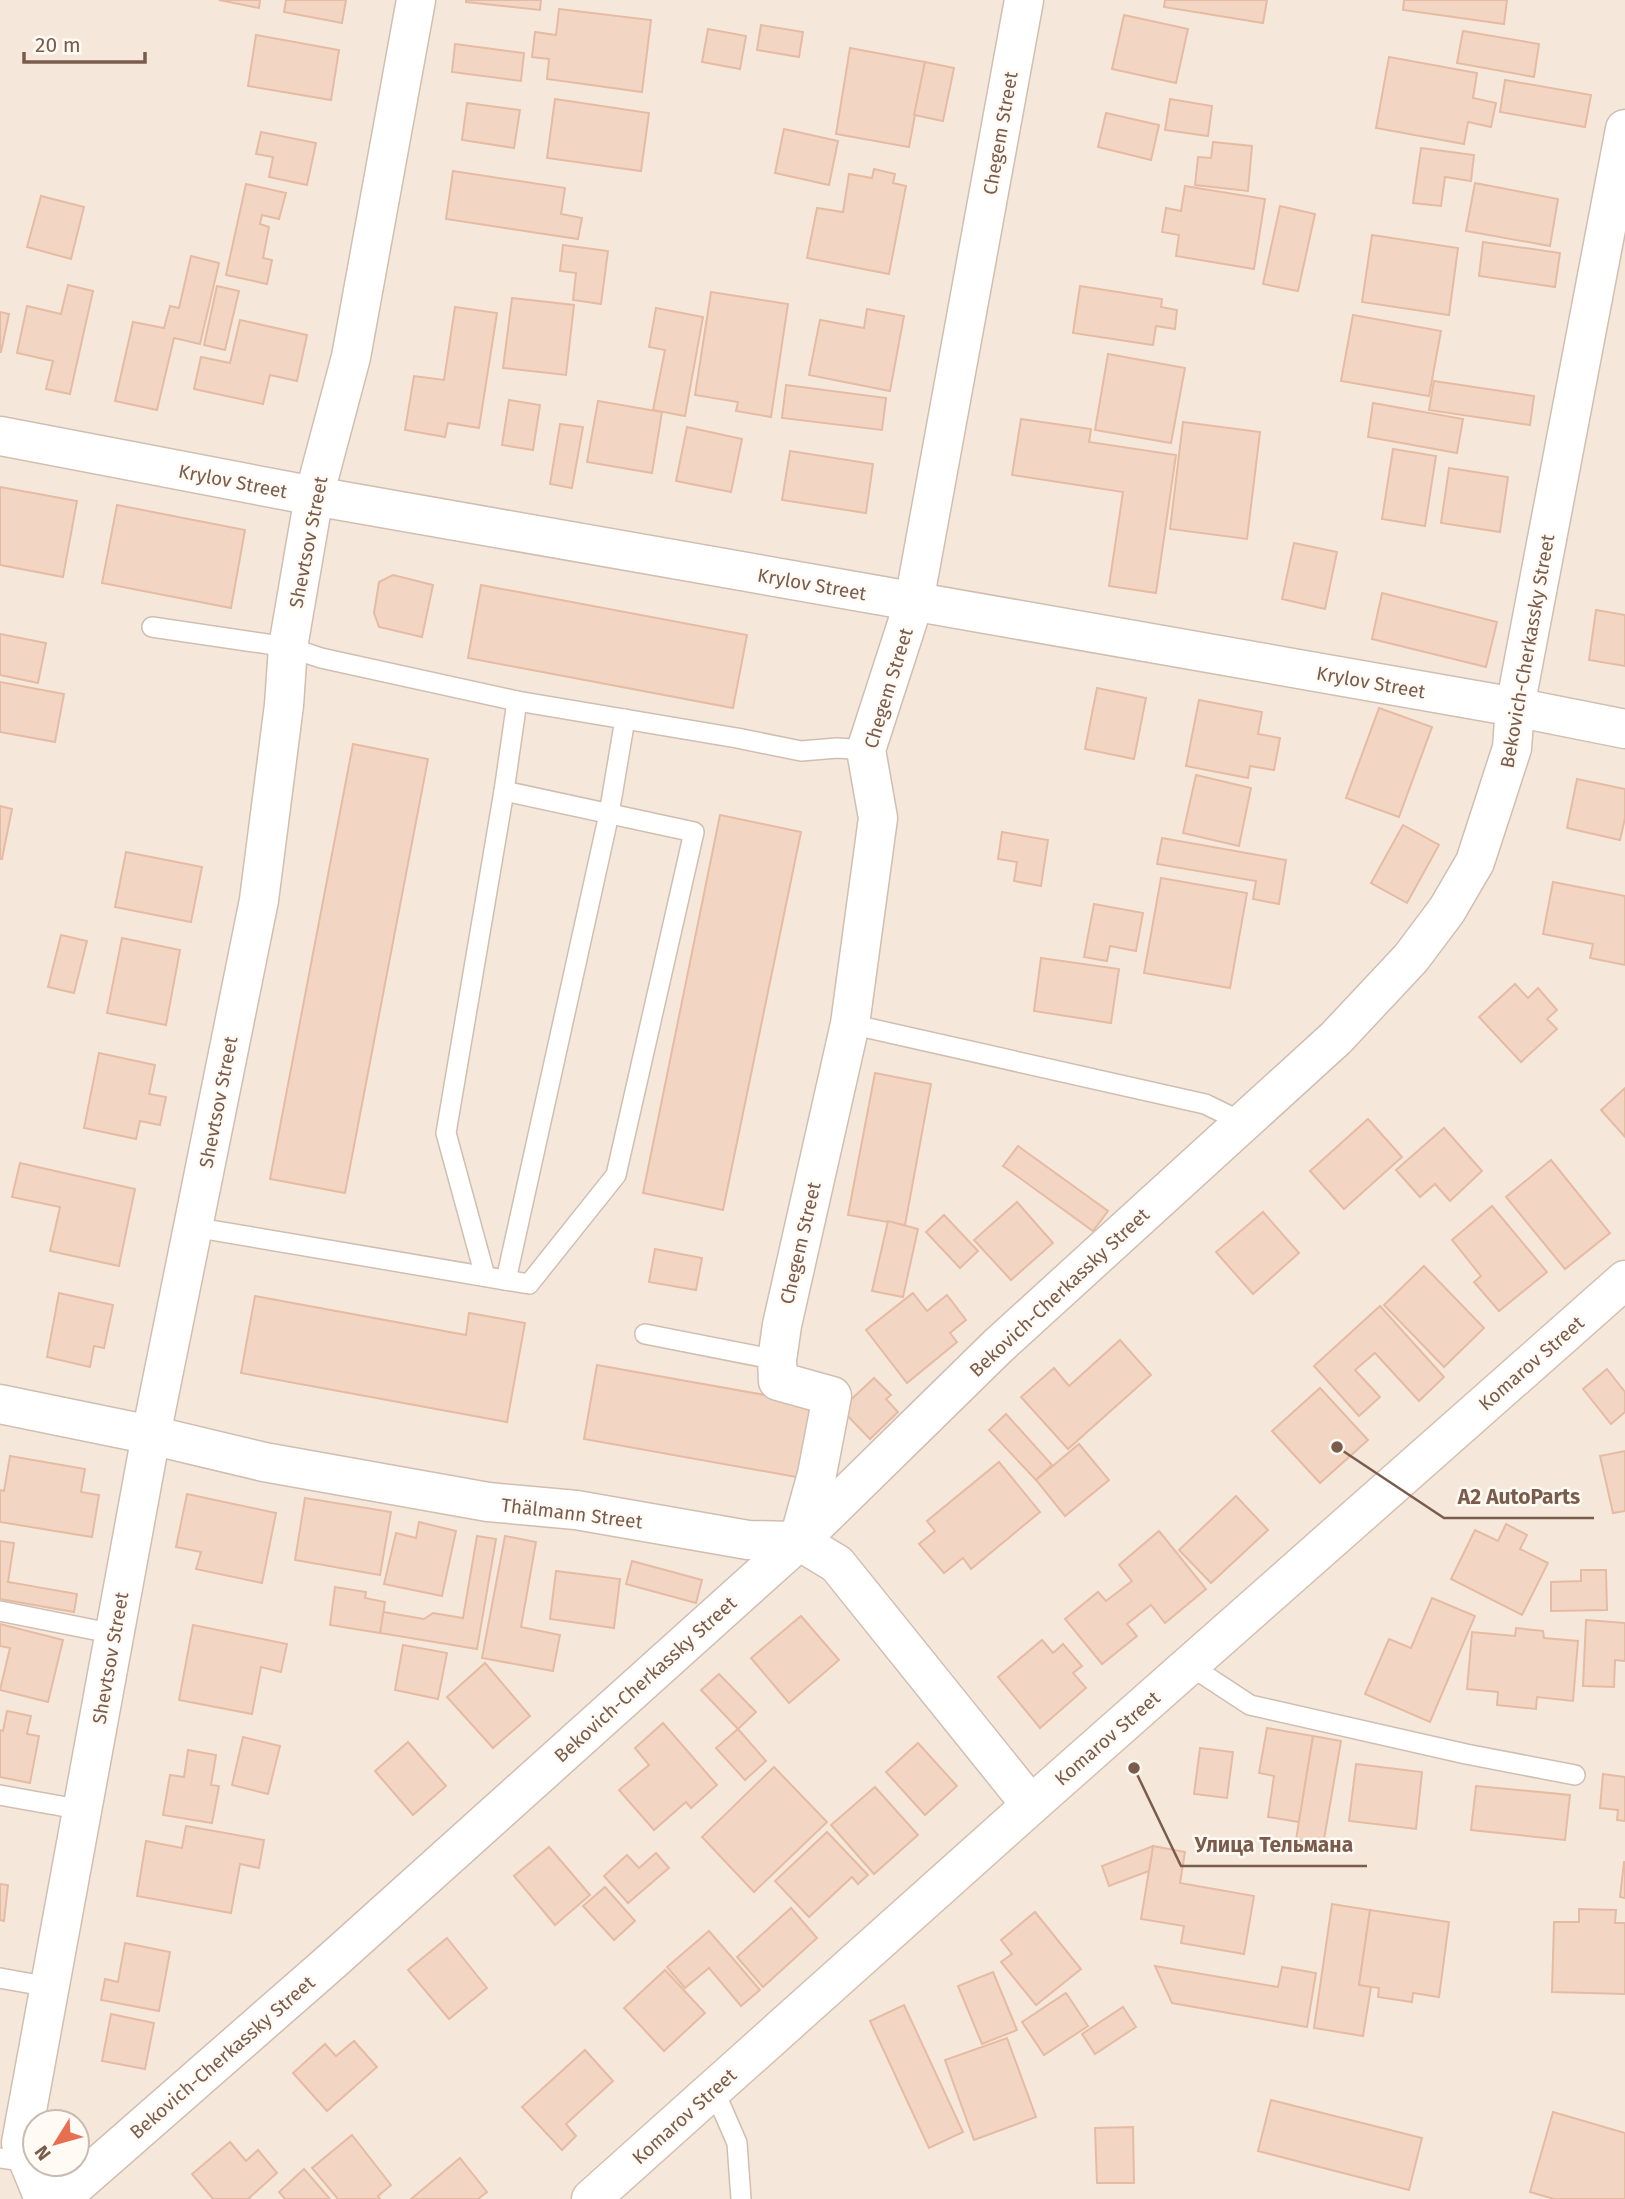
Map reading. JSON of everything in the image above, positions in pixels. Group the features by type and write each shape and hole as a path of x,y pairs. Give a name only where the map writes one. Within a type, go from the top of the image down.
{"street":[{"name":"Shevtsov Street","path":"44,2199 14,2160 21,2143 151,1435 259,900 284,705 288,647 314,496 351,358 416,0"},
{"name":"Chegem Street","path":"778,1360 782,1325 850,1024 878,818 866,750 914,602 1024,0"},
{"name":"Bekovich-Cherkassky Street","path":"60,2199 332,1961 799,1541 998,1346 1336,1038 1411,958 1447,911 1475,862 1512,748 1515,707 1625,129"},
{"name":"Krylov Street","path":"0,436 314,496 1515,707 1625,729"},
{"name":"Komarov Street","path":"591,2199 1031,1805 1625,1280"},
{"path":"778,1360 778,1381 832,1396 817,1474 799,1541 837,1564 1031,1805"},
{"name":"Thälmann Street","path":"0,1404 151,1435 264,1462 488,1502 576,1510 748,1540 799,1541"}],"lane":[{"path":"152,627 288,647 321,657 517,701 737,737 801,751 837,748 866,750"},
{"path":"485,1276 446,1133 517,701"},
{"path":"506,1280 609,814 625,719"},
{"path":"193,1227 529,1284 616,1175 694,832 504,791"},
{"path":"850,1024 1205,1104 1244,1123"},
{"path":"645,1334 778,1360"},
{"path":"0,1611 115,1634"},
{"path":"1189,1665 1250,1705 1466,1754 1575,1774"},
{"path":"0,1795 83,1810"},
{"path":"0,1978 50,1987"},
{"path":"714,2090 737,2143 741,2199"}],"shaded area":[{"path":"0,0 1625,0 1625,2199 0,2199"}],"building":[{"path":"219,0 260,0 259,8"},
{"path":"286,0 346,0 342,23 284,12"},
{"path":"466,0 541,0 540,10"},
{"path":"1165,0 1267,0 1263,23 1164,7"},
{"path":"1404,0 1507,0 1504,24 1403,10"},
{"path":"559,9 651,20 642,92 547,79 549,59 532,57 535,32 556,35"},
{"path":"1124,15 1188,29 1176,83 1112,69"},
{"path":"761,25 803,32 799,57 757,50"},
{"path":"708,29 746,36 740,69 702,62"},
{"path":"1463,31 1539,44 1534,77 1457,63"},
{"path":"256,35 339,50 331,100 248,86"},
{"path":"455,44 524,53 521,81 452,72"},
{"path":"850,48 925,62 909,147 836,134"},
{"path":"1389,57 1477,73 1473,98 1496,103 1491,127 1468,122 1464,144 1376,128"},
{"path":"925,62 954,68 943,121 914,115"},
{"path":"1505,80 1591,95 1585,127 1500,112"},
{"path":"555,99 649,113 641,171 547,158"},
{"path":"1170,99 1212,106 1208,136 1165,130"},
{"path":"467,103 520,110 514,148 462,140"},
{"path":"1106,113 1159,125 1151,160 1098,147"},
{"path":"784,129 838,141 829,185 775,173"},
{"path":"261,132 316,143 307,185 269,177 273,157 256,154"},
{"path":"1213,142 1252,146 1248,191 1195,185 1198,157 1211,158"},
{"path":"1421,148 1474,155 1471,181 1445,177 1441,206 1413,203"},
{"path":"874,169 895,174 893,183 906,186 889,274 807,258 817,208 843,212 849,174 872,178"},
{"path":"453,171 565,188 561,214 582,218 578,239 446,219"},
{"path":"1475,183 1558,199 1550,246 1466,231"},
{"path":"246,184 286,193 279,219 262,215 260,224 269,227 263,258 272,260 267,284 226,275"},
{"path":"1185,186 1265,199 1254,269 1176,256 1179,235 1162,232 1166,208 1181,211"},
{"path":"41,196 84,207 71,259 27,247"},
{"path":"1280,206 1315,214 1298,291 1263,284"},
{"path":"1372,235 1458,248 1449,315 1362,302"},
{"path":"1483,242 1560,253 1555,287 1479,276"},
{"path":"563,245 608,251 601,304 573,300 576,273 560,271"},
{"path":"191,256 219,263 200,344 174,338 157,410 115,401 133,322 164,328 170,306 179,308"},
{"path":"68,285 93,291 70,394 46,389 53,361 17,353 27,306 61,314"},
{"path":"217,286 239,291 225,350 204,345"},
{"path":"1080,286 1162,299 1161,307 1177,310 1175,329 1156,326 1153,345 1073,333"},
{"path":"711,292 788,304 771,417 736,411 738,402 695,395"},
{"path":"512,298 574,305 566,375 503,368"},
{"path":"455,307 497,313 479,428 448,423 445,437 405,430 414,376 444,380"},
{"path":"656,308 703,317 685,416 653,410 665,350 649,347"},
{"path":"867,309 904,316 890,391 809,375 820,320 864,328"},
{"path":"0,312 9,314 1,352 0,352"},
{"path":"1353,315 1441,331 1429,396 1341,381"},
{"path":"240,320 307,335 297,381 270,375 263,404 194,389 201,357 230,363"},
{"path":"1108,354 1185,368 1171,443 1095,430"},
{"path":"1434,381 1534,396 1530,425 1429,410"},
{"path":"786,385 886,398 882,430 782,418"},
{"path":"509,400 540,405 533,450 502,445"},
{"path":"598,401 662,412 652,473 587,462"},
{"path":"1373,403 1463,419 1457,453 1368,437"},
{"path":"1021,419 1091,429 1089,442 1176,455 1156,593 1109,586 1123,492 1012,475"},
{"path":"1183,422 1260,432 1247,539 1170,529"},
{"path":"560,424 583,427 572,488 550,484"},
{"path":"687,427 742,439 731,492 676,481"},
{"path":"1393,449 1436,456 1425,526 1382,519"},
{"path":"790,451 873,464 866,513 782,500"},
{"path":"1449,468 1508,477 1500,532 1441,523"},
{"path":"0,487 77,501 63,577 0,565"},
{"path":"117,505 245,530 231,608 102,583"},
{"path":"1294,543 1337,552 1325,609 1282,599"},
{"path":"393,575 433,585 422,637 379,627 374,613 379,582"},
{"path":"481,585 747,635 733,708 468,658"},
{"path":"1382,593 1497,622 1486,667 1372,639"},
{"path":"1596,610 1625,615 1625,666 1589,660"},
{"path":"0,634 46,643 38,683 0,675"},
{"path":"0,682 64,694 55,742 0,732"},
{"path":"1097,688 1146,698 1134,759 1085,749"},
{"path":"1199,700 1262,712 1258,734 1280,738 1274,770 1250,766 1248,778 1186,766"},
{"path":"1379,708 1432,727 1399,817 1346,798"},
{"path":"353,744 428,759 345,1193 270,1179"},
{"path":"1196,775 1251,788 1239,846 1183,833"},
{"path":"1577,779 1625,789 1625,818 1620,840 1567,828"},
{"path":"0,806 12,809 2,859 0,859"},
{"path":"720,815 801,832 723,1210 643,1193"},
{"path":"1403,825 1439,845 1407,903 1371,883"},
{"path":"1002,832 1048,840 1041,886 1014,881 1017,862 998,859"},
{"path":"1162,838 1286,860 1279,904 1253,899 1256,881 1157,864"},
{"path":"126,852 202,867 191,922 115,907"},
{"path":"1161,878 1247,893 1230,988 1144,973"},
{"path":"1553,882 1625,896 1625,965 1590,958 1593,944 1543,934"},
{"path":"1094,904 1143,913 1136,951 1110,946 1107,961 1084,957"},
{"path":"61,935 87,941 74,993 48,987"},
{"path":"122,938 180,950 166,1025 107,1013"},
{"path":"1041,958 1119,969 1111,1023 1034,1011"},
{"path":"1515,984 1528,998 1538,988 1557,1010 1547,1019 1557,1029 1521,1062 1479,1017"},
{"path":"99,1053 155,1065 149,1094 166,1097 160,1125 140,1121 136,1139 84,1128"},
{"path":"875,1073 931,1084 905,1225 848,1215"},
{"path":"1625,1088 1625,1137 1601,1110"},
{"path":"1368,1119 1402,1157 1344,1209 1310,1171"},
{"path":"1444,1128 1482,1171 1450,1201 1435,1184 1420,1197 1396,1170"},
{"path":"1018,1146 1108,1211 1093,1231 1003,1166"},
{"path":"1551,1160 1610,1233 1565,1269 1506,1197"},
{"path":"20,1163 135,1189 119,1266 50,1251 60,1207 12,1197"},
{"path":"1017,1202 1053,1243 1011,1280 974,1240"},
{"path":"1492,1206 1547,1272 1499,1311 1474,1282 1481,1276 1452,1240"},
{"path":"1263,1212 1299,1253 1253,1294 1216,1252"},
{"path":"944,1215 978,1251 960,1268 926,1232"},
{"path":"888,1221 918,1229 903,1297 872,1291"},
{"path":"655,1249 702,1258 696,1290 649,1282"},
{"path":"1424,1266 1484,1328 1444,1367 1384,1305"},
{"path":"59,1293 113,1305 104,1348 94,1346 90,1367 47,1357"},
{"path":"913,1293 927,1311 947,1295 966,1320 950,1333 957,1342 907,1383 866,1330"},
{"path":"255,1296 466,1335 469,1313 525,1323 507,1422 241,1373"},
{"path":"1380,1306 1444,1377 1419,1401 1375,1353 1355,1370 1380,1397 1359,1416 1314,1366"},
{"path":"1120,1340 1151,1375 1068,1449 1021,1397 1054,1368 1069,1386"},
{"path":"597,1365 815,1404 802,1478 584,1439"},
{"path":"1607,1369 1625,1392 1625,1412 1611,1424 1583,1389"},
{"path":"874,1378 891,1395 886,1399 898,1412 870,1439 841,1409"},
{"path":"1320,1388 1368,1440 1320,1483 1272,1431"},
{"path":"1006,1414 1052,1465 1036,1480 989,1430"},
{"path":"1079,1444 1109,1480 1065,1516 1036,1480"},
{"path":"1625,1451 1625,1511 1613,1513 1600,1456"},
{"path":"10,1456 85,1469 81,1492 99,1495 92,1537 0,1522 0,1490 4,1491"},
{"path":"999,1462 1040,1512 971,1569 963,1558 944,1573 919,1544 935,1531 927,1521"},
{"path":"187,1494 276,1513 262,1583 196,1569 201,1552 176,1547"},
{"path":"1236,1496 1268,1530 1211,1583 1179,1550"},
{"path":"305,1498 391,1512 380,1575 295,1560"},
{"path":"419,1522 456,1531 442,1596 384,1584 396,1533 416,1538"},
{"path":"1506,1524 1527,1535 1520,1549 1548,1563 1522,1615 1451,1579 1475,1530 1498,1541"},
{"path":"1159,1531 1206,1589 1165,1623 1151,1605 1127,1624 1137,1636 1102,1664 1065,1619 1098,1592 1106,1601 1132,1581 1119,1565"},
{"path":"477,1536 496,1539 477,1649 380,1633 383,1612 424,1619 433,1613 463,1618"},
{"path":"505,1536 536,1542 521,1627 560,1635 553,1671 482,1658"},
{"path":"0,1541 14,1543 8,1582 77,1594 74,1612 0,1599"},
{"path":"632,1561 702,1580 696,1603 626,1584"},
{"path":"1581,1570 1606,1570 1607,1610 1551,1611 1551,1582 1581,1581"},
{"path":"556,1571 620,1579 614,1628 550,1619"},
{"path":"335,1587 366,1592 365,1598 385,1602 380,1633 330,1625"},
{"path":"1432,1598 1475,1616 1430,1722 1365,1694 1389,1639 1411,1648"},
{"path":"801,1616 839,1660 789,1703 751,1658"},
{"path":"1586,1620 1625,1623 1625,1661 1615,1660 1614,1687 1583,1686"},
{"path":"0,1624 63,1640 48,1702 0,1690 10,1648 0,1646"},
{"path":"193,1625 287,1644 281,1672 261,1667 252,1714 179,1700"},
{"path":"1516,1628 1543,1631 1544,1638 1578,1641 1573,1701 1537,1697 1536,1709 1497,1705 1498,1692 1467,1689 1472,1632 1515,1636"},
{"path":"1042,1640 1053,1653 1063,1644 1082,1666 1073,1673 1086,1688 1040,1728 998,1677"},
{"path":"403,1645 447,1653 438,1699 395,1690"},
{"path":"485,1663 530,1716 493,1748 447,1697"},
{"path":"719,1674 756,1712 738,1729 701,1690"},
{"path":"7,1711 31,1716 27,1734 39,1736 30,1783 0,1777 0,1730 3,1731"},
{"path":"663,1723 717,1785 691,1808 686,1802 654,1830 619,1790 649,1765 635,1748"},
{"path":"1267,1728 1313,1736 1299,1822 1268,1817 1274,1776 1259,1773"},
{"path":"738,1729 766,1761 745,1780 716,1748"},
{"path":"1313,1736 1341,1741 1323,1845 1296,1840"},
{"path":"243,1737 280,1746 268,1794 232,1785"},
{"path":"408,1742 446,1786 413,1815 375,1771"},
{"path":"918,1743 957,1786 925,1815 886,1772"},
{"path":"1200,1748 1233,1752 1227,1798 1194,1794"},
{"path":"188,1750 216,1755 211,1785 219,1786 212,1823 163,1815 170,1775 184,1777"},
{"path":"1356,1764 1422,1772 1416,1829 1349,1821"},
{"path":"774,1767 827,1822 754,1892 702,1837"},
{"path":"1603,1774 1625,1777 1625,1821 1617,1820 1618,1810 1600,1808"},
{"path":"1476,1786 1570,1795 1565,1840 1471,1830"},
{"path":"875,1787 918,1835 874,1874 831,1825"},
{"path":"186,1826 264,1840 259,1868 240,1864 231,1913 137,1896 146,1841 182,1848"},
{"path":"827,1832 868,1875 858,1884 852,1877 809,1917 775,1881"},
{"path":"1153,1846 1185,1852 1180,1883 1254,1896 1244,1954 1181,1943 1184,1926 1141,1919"},
{"path":"1153,1846 1149,1871 1109,1886 1102,1866"},
{"path":"549,1847 590,1895 555,1925 514,1876"},
{"path":"656,1853 669,1868 628,1903 604,1876 627,1855 639,1868"},
{"path":"1625,1862 1625,1898 1620,1897"},
{"path":"0,1884 8,1885 4,1921 0,1920"},
{"path":"605,1887 635,1921 614,1940 583,1906"},
{"path":"1332,1904 1370,1910 1359,1985 1371,1987 1363,2036 1314,2028"},
{"path":"791,1908 817,1938 763,1987 737,1957"},
{"path":"1579,1909 1616,1910 1615,1923 1625,1923 1625,1994 1552,1992 1554,1922 1579,1922"},
{"path":"1370,1910 1449,1922 1439,1997 1413,1993 1412,2002 1378,1997 1379,1988 1359,1985"},
{"path":"1035,1912 1081,1969 1036,2005 1001,1962 1012,1954 1001,1940"},
{"path":"709,1931 760,1990 741,2006 709,1968 685,1988 667,1967"},
{"path":"447,1938 487,1988 449,2019 408,1970"},
{"path":"125,1943 170,1952 159,2011 101,2000 105,1979 118,1982"},
{"path":"1155,1966 1278,1987 1282,1967 1316,1973 1307,2027 1172,2003"},
{"path":"665,1970 705,2013 664,2051 624,2008"},
{"path":"993,1972 1017,2030 982,2044 958,1986"},
{"path":"1066,1993 1088,2026 1044,2055 1022,2022"},
{"path":"904,2005 963,2132 929,2148 870,2021"},
{"path":"1123,2007 1136,2027 1095,2054 1082,2034"},
{"path":"111,2014 154,2023 145,2069 102,2061"},
{"path":"1007,2038 1036,2117 974,2140 945,2060"},
{"path":"354,2041 377,2067 327,2111 293,2073 325,2044 336,2056"},
{"path":"585,2050 613,2081 566,2124 576,2136 562,2150 522,2107"},
{"path":"1271,2100 1422,2138 1409,2190 1258,2151"},
{"path":"1553,2112 1625,2133 1625,2199 1554,2199 1530,2192"},
{"path":"1133,2127 1134,2183 1097,2183 1095,2128"},
{"path":"352,2135 391,2185 378,2196 380,2199 338,2199 312,2168"},
{"path":"230,2142 246,2161 258,2150 277,2173 250,2199 213,2199 192,2174"},
{"path":"460,2158 487,2192 478,2199 411,2199"},
{"path":"304,2169 330,2199 285,2199 279,2192"}],"place":[{"name":"A2 AutoParts","path":"1337,1447"},
{"name":"Улица Тельмана","path":"1134,1768"}]}
